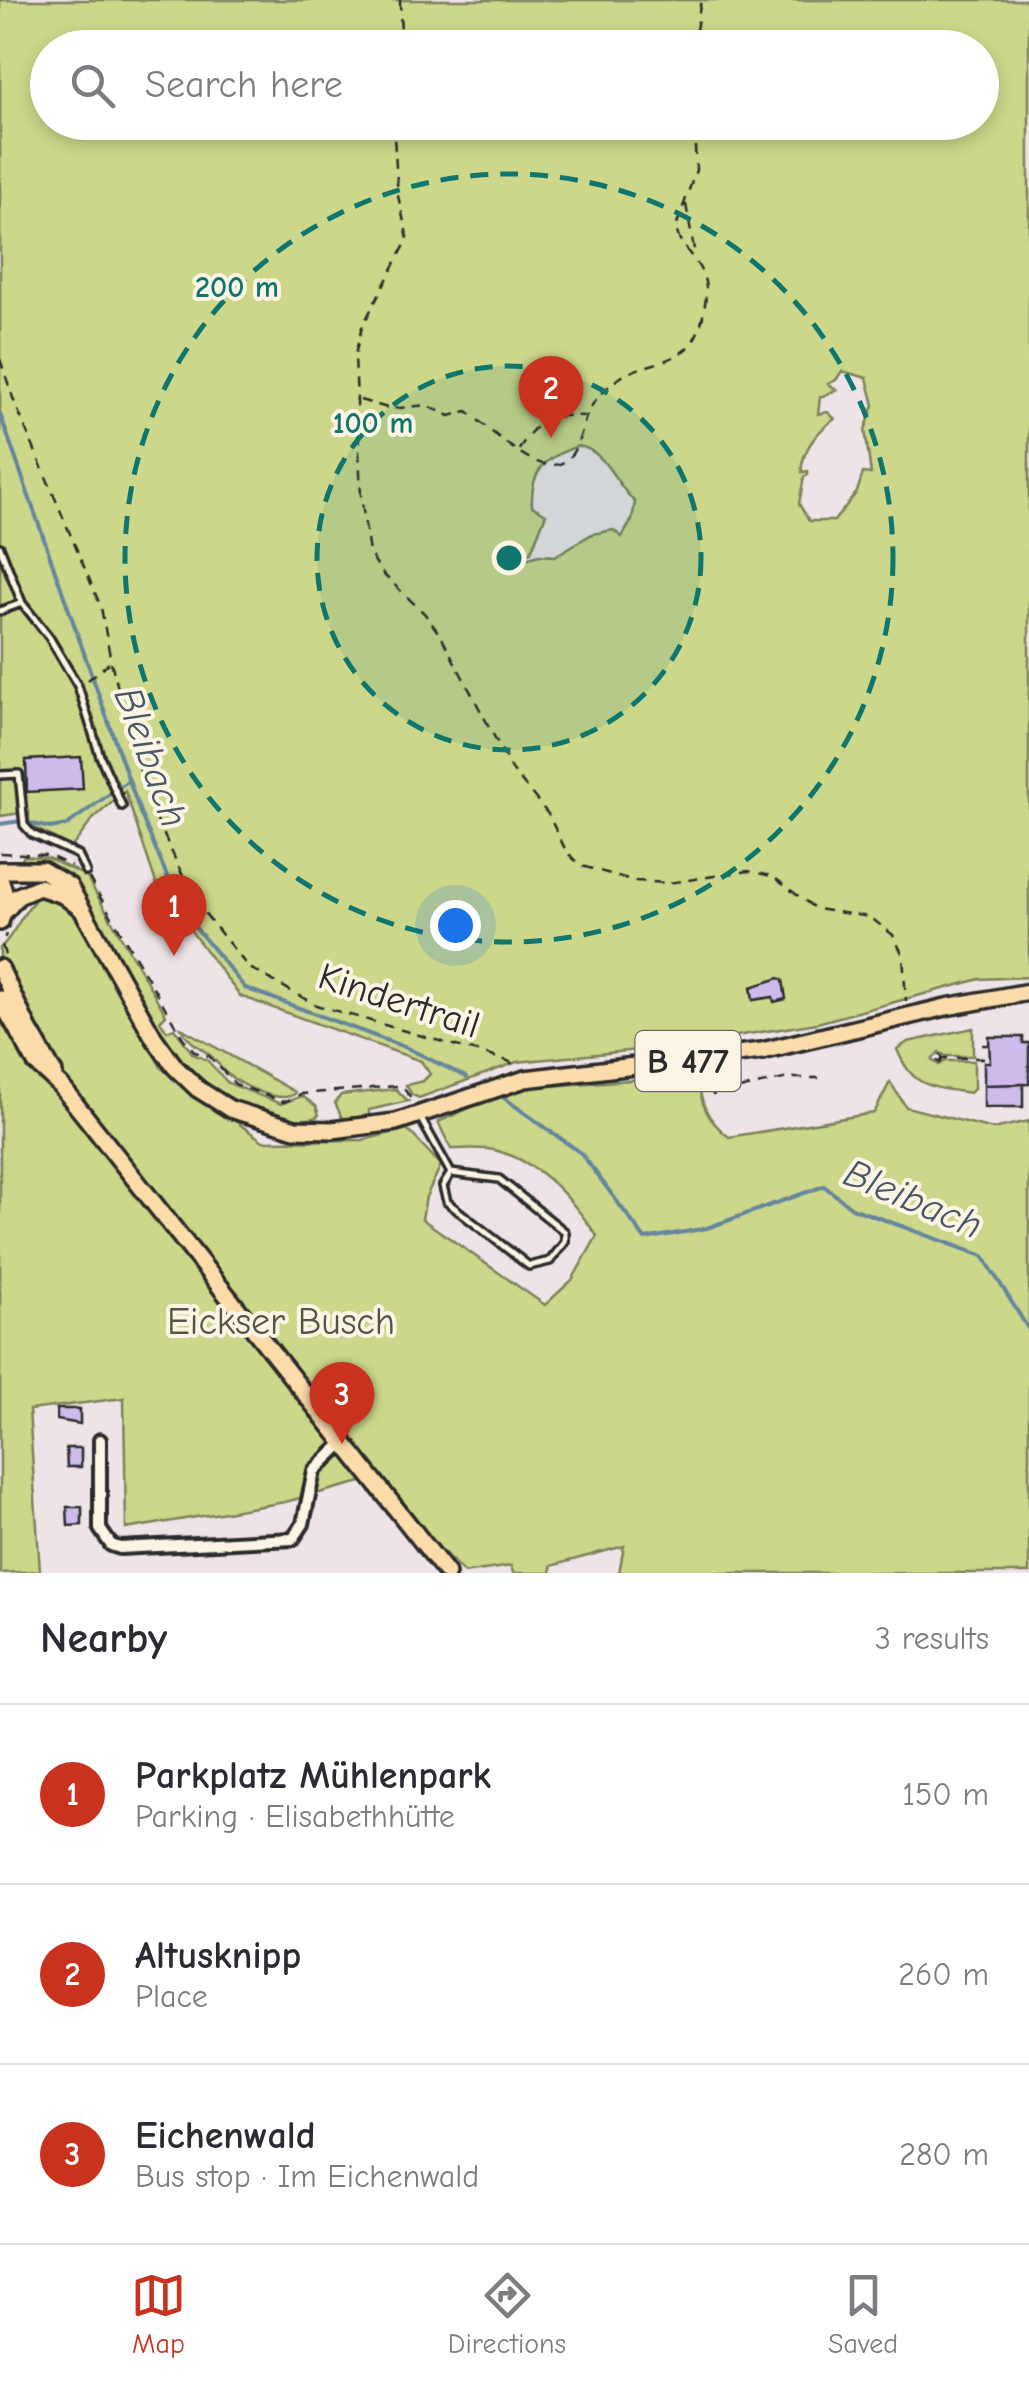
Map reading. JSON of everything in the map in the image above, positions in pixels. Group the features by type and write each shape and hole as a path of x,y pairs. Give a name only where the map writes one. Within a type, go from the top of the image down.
{"main road":[{"name":"B 477","path":"0,870 30,868 57,877 69,886 154,1038 175,1067 198,1089 230,1108 295,1130 377,1125 525,1079 762,1052 946,1007 1029,992"},
{"path":"0,879 6,892 3,916"},
{"path":"3,916 18,896 39,887 63,895 82,910"},
{"path":"0,968 60,1086"},
{"path":"0,999 36,1063 60,1086 446,1573"}],"street":[{"path":"100,1440 100,1529 111,1545 120,1548 292,1540 303,1524 314,1470 342,1444"}],"lane":[{"path":"0,546 4,572 22,603 50,637 78,686 122,806"},
{"path":"0,611 22,603"},
{"path":"0,774 19,774 24,825 32,834 78,855 86,872"},
{"path":"419,1109 452,1173"},
{"path":"452,1173 499,1178 565,1232 564,1242 550,1262 528,1266 447,1202 443,1186 452,1173"}],"path":[{"path":"400,0 401,30"},
{"path":"696,30 700,0"},
{"path":"394,140 398,196 408,239 362,327 355,356 360,481 370,553 384,575 424,613 441,636 489,731 512,770 548,814 566,853 582,866 635,881 668,883 748,870 772,876 816,909 870,917 893,936 902,955 906,1004"},
{"path":"695,256 676,235 678,216 697,157 696,140"},
{"path":"357,399 391,409 426,405 450,416 467,411 518,451 548,466 562,462 582,438 586,416 595,402 619,377 676,358 698,331 706,298 705,284 695,256 685,200"},
{"name":"Kindertrail","path":"0,359 21,418 102,607 111,662 140,770 194,900 248,967 316,1005 508,1061 518,1068"},
{"path":"518,451 542,420 559,414 586,416"},
{"path":"86,681 111,662"},
{"path":"0,852 16,853"},
{"path":"86,872 183,1038 195,1052 209,1056 225,1077 284,1102 301,1094 397,1086 419,1109"},
{"path":"982,1045 990,1045"},
{"path":"943,1058 990,1058"},
{"path":"700,1060 713,1094 788,1078 819,1078"}],"green space":[{"path":"0,0 1029,0 1029,977 980,979 817,1023 668,1047 517,1062 419,1098 406,1085 423,1081 430,1074 421,1061 240,996 157,886 125,791 93,819 72,847 29,825 29,812 0,816","holes":["842,371 867,378 874,405 865,430 871,474 863,473 857,492 834,521 809,521 799,504 804,477 808,475 808,471 802,472 802,464 812,442 835,419 828,412 818,414 820,397 837,390 828,384","578,446 596,454 635,502 632,520 622,537 613,530 592,534 555,556 525,559 515,571 508,567 509,545 514,544 523,554 531,552 546,514 532,506 537,474 549,460"]},
{"path":"24,856 48,858 86,876 166,1015 160,1021 167,1031 174,1028 193,1054 207,1060 228,1083 281,1104 302,1096 316,1106 319,1115 301,1120 280,1117 235,1100 208,1084 186,1064 150,1016 77,886 54,869 20,863"},
{"name":"Eickser Busch","path":"43,894 63,903 80,923 162,1069 263,1141 363,1140 407,1129 441,1165 426,1197 422,1219 545,1305 572,1280 597,1236 567,1197 529,1165 493,1150 451,1149 438,1122 489,1099 524,1088 697,1075 706,1110 729,1137 874,1113 890,1082 906,1107 993,1129 1029,1121 1029,1573 619,1573 624,1546 551,1566 551,1573 513,1573 511,1566 464,1573 373,1479 285,1502 126,1529 124,1398 29,1410 40,1571 0,1573 0,948 34,901 32,896"},
{"path":"181,1028 295,1094 279,1097 242,1084"},
{"path":"973,1028 973,1056 946,1056 939,1052 932,1060 939,1065 945,1061 974,1061 974,1089 970,1093 924,1083 909,1071 897,1049 908,1042"},
{"path":"396,1089 408,1101 369,1110 369,1117 342,1118 335,1103 341,1095"}],"building":[{"path":"81,757 83,789 27,792 26,760"},
{"path":"783,980 786,999 753,1000 751,987"},
{"path":"989,1037 1023,1037 1023,1043 1029,1043 1029,1084 984,1085 984,1062 990,1062"},
{"path":"1023,1084 1023,1107 984,1107 984,1085"},
{"path":"57,1409 80,1409 80,1424 57,1420"},
{"path":"66,1448 81,1448 81,1467 67,1467"},
{"path":"67,1507 82,1507 82,1525 68,1526"}],"waterway":[{"name":"Bleibach","path":"0,414 141,815 182,911 245,988 407,1048 466,1077"},
{"path":"0,824 21,821 50,828 67,825 129,780"},
{"name":"Bleibach","path":"504,1098 581,1153 645,1239 707,1228 824,1186 852,1208 983,1256 1029,1330"}],"place":[{"name":"Altusknipp","path":"551,438"},
{"name":"Parkplatz Mühlenpark","path":"174,956"},
{"name":"Eichenwald","path":"342,1444"}]}
